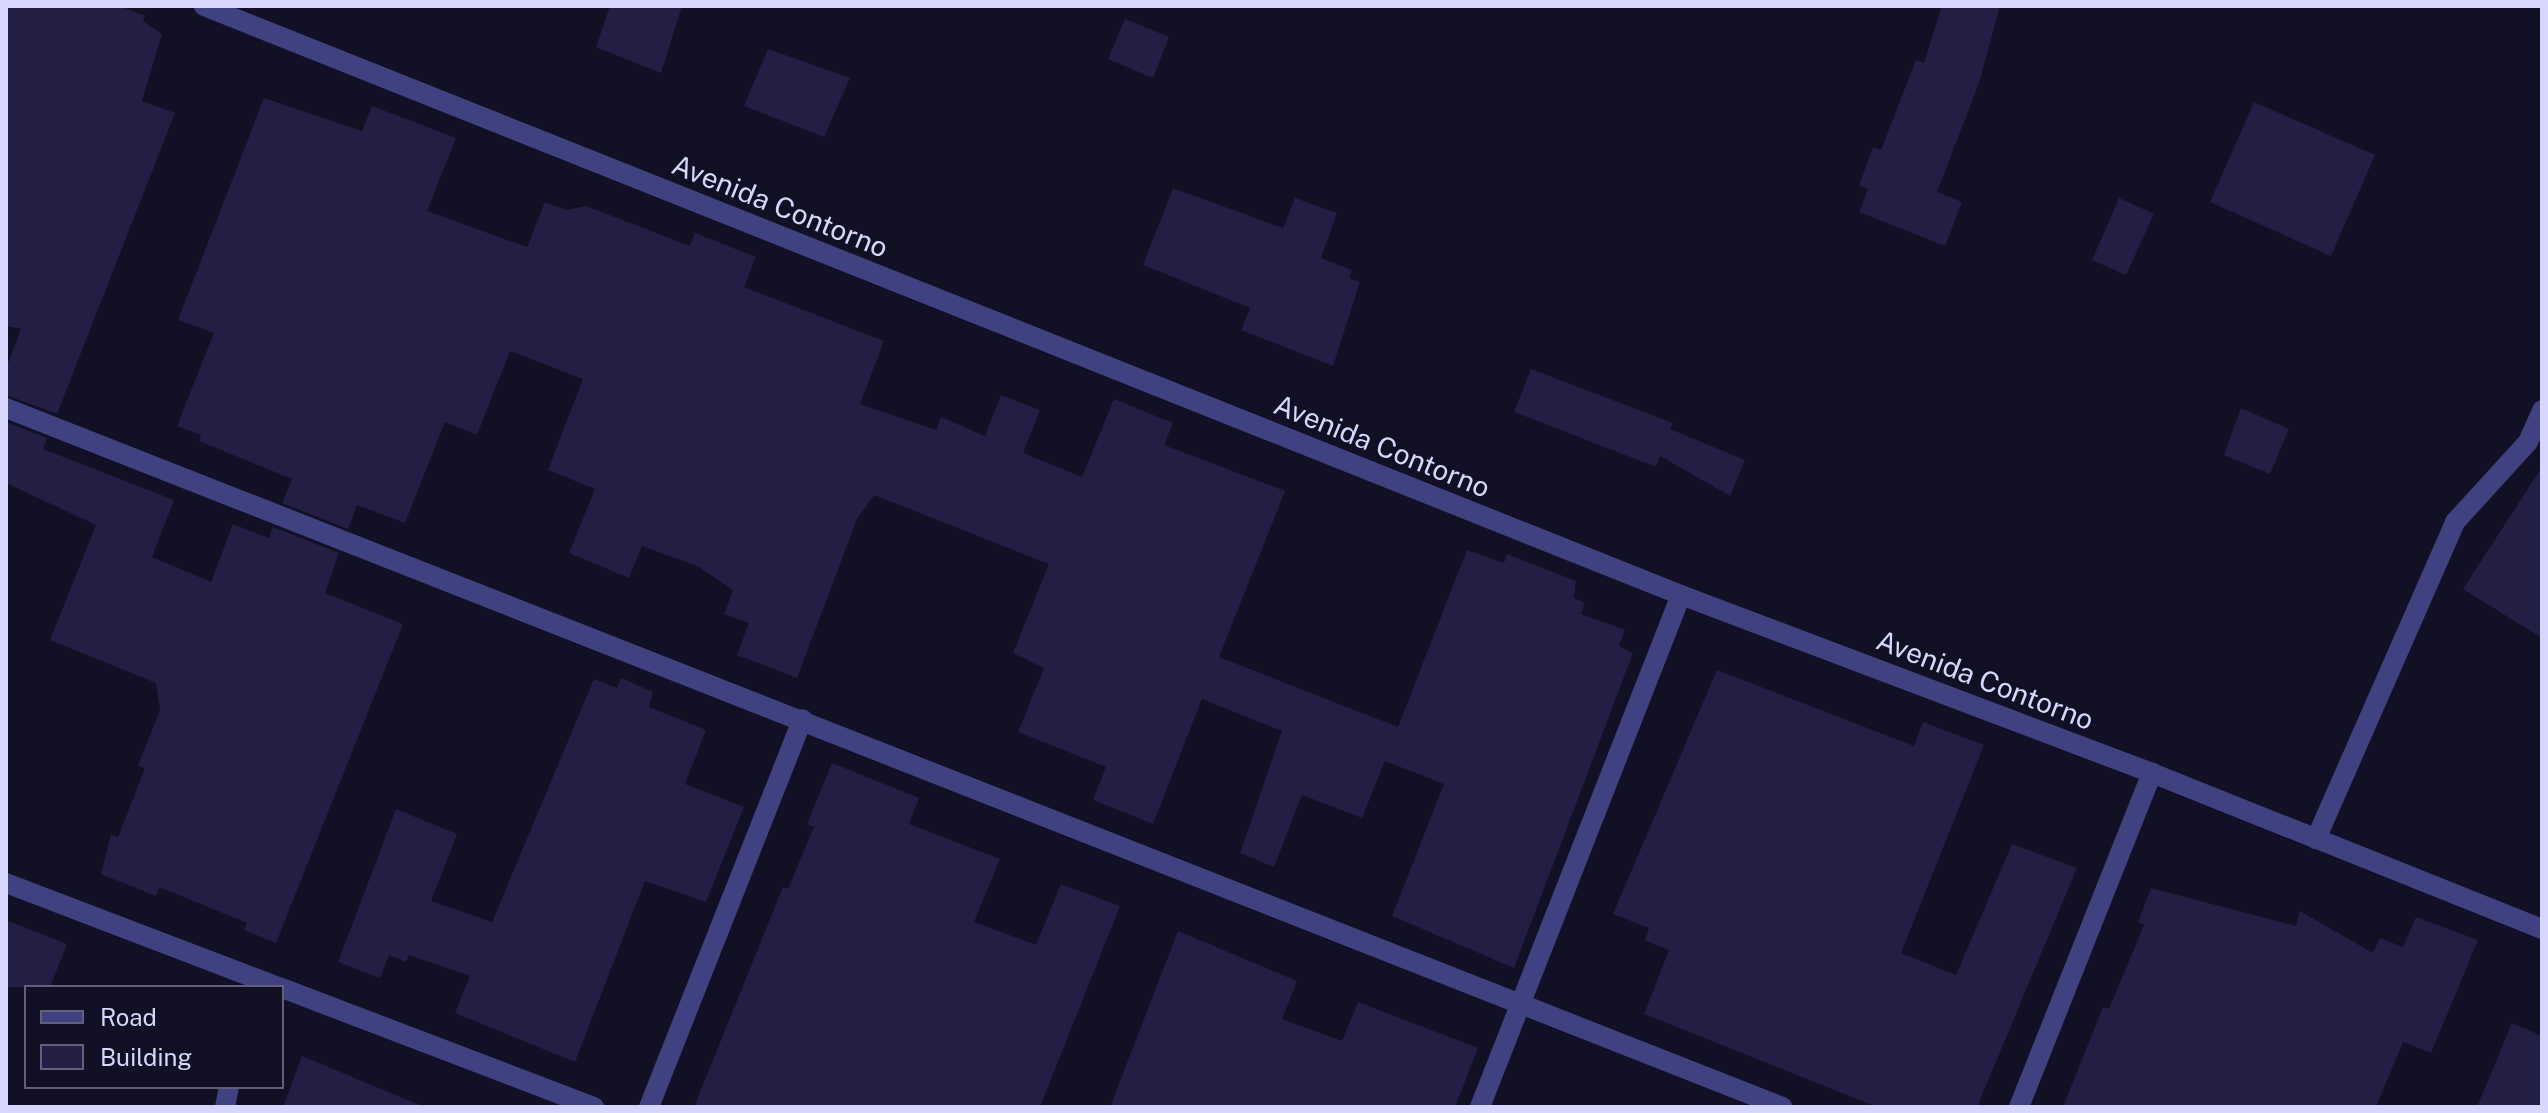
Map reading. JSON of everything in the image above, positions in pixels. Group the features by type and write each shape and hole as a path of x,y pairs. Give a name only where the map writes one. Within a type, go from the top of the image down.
{"street":[{"name":"Avenida Contorno","path":"204,6 1681,595 2152,773 2542,929"},
{"path":"6,408 803,719 1782,1107"},
{"path":"2316,839 2455,522 2528,442 2542,410"},
{"path":"1480,1107 1681,595"},
{"path":"649,1107 803,719"},
{"path":"2019,1107 2152,773"},
{"path":"6,883 252,982"},
{"path":"284,990 594,1107"}],"building":[{"path":"6,6 120,6 145,16 143,21 162,34 142,101 175,113 57,414 6,395 6,368 21,329 6,326"},
{"path":"610,6 682,6 661,73 596,47"},
{"path":"1942,6 2000,6 1979,83 1937,192 1962,202 1945,246 1859,212 1868,189 1859,185 1873,147 1881,150 1916,60 1924,63"},
{"path":"1125,19 1169,37 1153,78 1108,59"},
{"path":"768,49 850,78 824,137 744,106"},
{"path":"264,98 362,131 372,106 456,138 427,211 527,247 545,202 566,210 586,206 690,246 695,233 756,257 744,287 884,341 860,404 936,430 941,417 985,436 1001,395 1040,410 1023,453 1082,477 1114,399 1173,423 1164,445 1285,491 1219,657 1398,727 1467,550 1504,563 1507,554 1576,581 1574,598 1585,603 1581,614 1625,630 1619,646 1633,653 1514,968 1392,916 1444,784 1385,761 1362,818 1302,795 1274,867 1240,853 1282,731 1202,699 1153,824 1093,800 1106,767 1018,732 1044,668 1013,653 1049,564 874,495 857,519 797,678 737,655 749,623 724,614 733,590 699,567 642,546 629,578 569,553 595,489 548,470 583,379 510,351 477,435 445,422 405,523 357,505 348,529 282,503 292,479 199,441 201,435 177,426 214,333 178,320"},
{"path":"2254,102 2375,155 2331,256 2210,202"},
{"path":"1173,188 1283,228 1295,198 1337,213 1321,258 1352,270 1349,278 1360,282 1333,366 1241,330 1250,308 1143,265"},
{"path":"2119,198 2154,214 2126,275 2092,260"},
{"path":"1531,369 1673,423 1670,429 1745,460 1730,496 1660,456 1656,467 1514,412"},
{"path":"2241,408 2289,429 2270,474 2224,455"},
{"path":"6,422 47,438 43,449 174,500 152,557 211,582 233,524 269,538 273,527 339,553 325,593 403,624 276,943 244,930 247,923 159,887 156,896 101,874 111,834 118,837 145,768 138,766 160,710 156,683 50,640 96,525 6,483"},
{"path":"2542,467 2542,638 2463,589"},
{"path":"1717,670 1914,746 1923,722 1984,745 1901,953 1956,975 2012,844 2077,868 1977,1107 1877,1107 1644,1014 1669,950 1645,940 1649,928 1613,914"},
{"path":"621,678 653,692 649,707 706,730 685,784 744,807 706,902 645,881 575,1062 455,1013 470,976 409,955 406,962 389,955 380,978 338,962 396,809 457,834 431,901 492,922 594,679 617,688"},
{"path":"832,763 919,798 909,824 1000,859 974,922 1036,945 1061,884 1120,906 1040,1107 694,1107 783,887 788,889 814,827 807,824"},
{"path":"2151,888 2296,926 2300,911 2373,953 2380,938 2403,947 2416,917 2478,940 2431,1053 2403,1042 2376,1107 2063,1107 2103,1007 2109,1009 2144,925 2138,922"},
{"path":"6,920 67,944 51,985 6,987"},
{"path":"1178,931 1297,981 1282,1019 1342,1041 1358,1002 1478,1048 1455,1107 1110,1107"},
{"path":"2512,1023 2542,1036 2542,1107 2477,1107"},
{"path":"302,1056 422,1106 422,1107 283,1107"}]}
